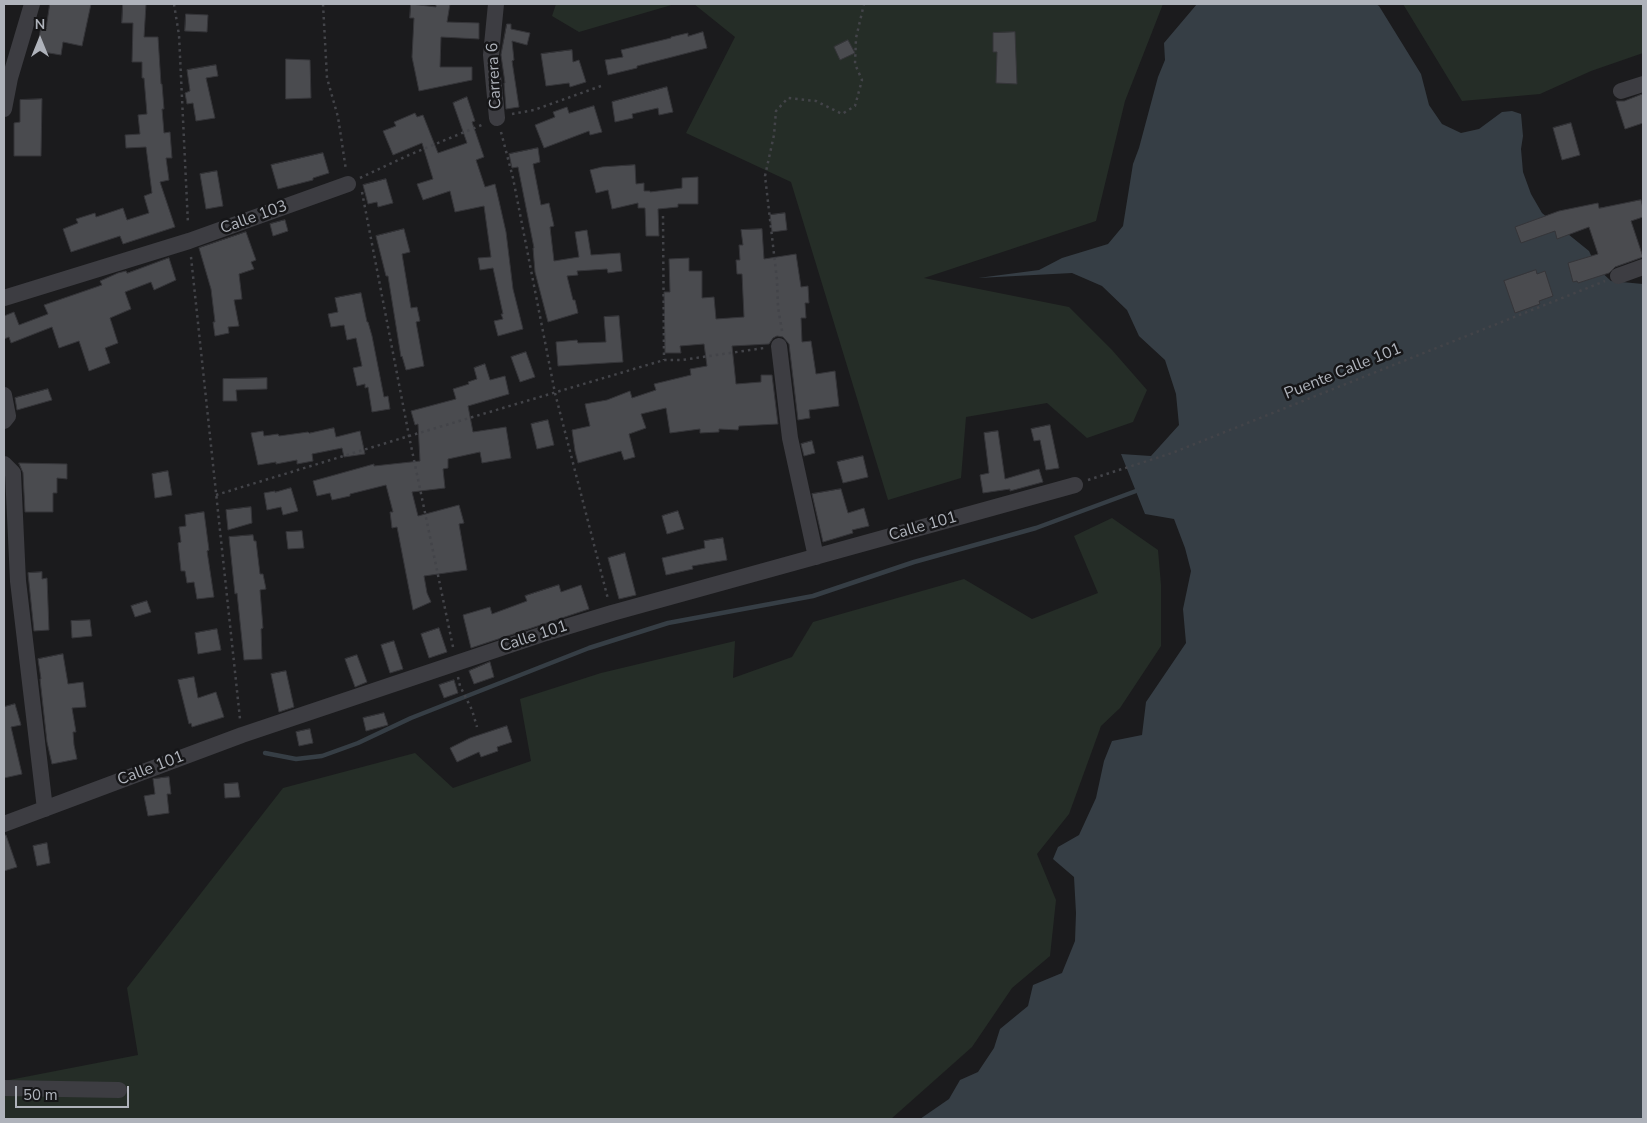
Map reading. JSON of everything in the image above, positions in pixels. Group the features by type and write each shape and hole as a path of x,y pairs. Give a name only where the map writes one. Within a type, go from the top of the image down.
{"street":[{"path":"4,109 10,78 32,4"},
{"name":"Carrera 6","path":"496,4 491,55 497,118"},
{"path":"1621,91 1643,84"},
{"name":"Calle 103","path":"4,298 189,241 355,186"},
{"path":"1618,276 1643,267"},
{"path":"779,346 790,438 816,557"},
{"path":"4,395 8,416 4,421"},
{"path":"4,464 13,473 18,581 45,809"},
{"name":"Calle 101","path":"4,824 242,735 546,633 1075,485"},
{"path":"4,1088 119,1090"}],"path":[{"path":"174,4 179,35 189,241 242,735"},
{"path":"323,4 327,78 355,186 456,663"},
{"path":"216,495 664,360 682,360 779,346 783,339 782,327 778,307 777,280 764,176 774,135 776,111 788,98 816,101 842,114 855,106 862,80 855,64 856,38 864,4"},
{"path":"355,186 409,154 497,118 534,110 601,86"},
{"path":"497,118 513,178 555,393 612,613"},
{"path":"663,216 664,360"},
{"name":"Puente Calle 101","path":"1075,485 1172,453 1618,276"},
{"path":"460,686 472,710 477,727"}],"shaded area":[{"path":"556,4 675,4 579,32 552,16"},
{"path":"694,4 1163,4 1125,101 1096,221 924,278 1069,307 1112,350 1147,390 1133,422 1087,438 1047,403 966,417 961,478 888,500 791,182 686,133 735,37"},
{"path":"1197,4 1376,4 1421,74 1429,105 1442,124 1461,133 1479,129 1502,112 1512,111 1521,114 1523,172 1531,194 1542,213 1589,251 1597,268 1611,281 1643,284 1643,1119 920,1119 949,1099 960,1080 978,1072 994,1048 1000,1029 1028,1006 1033,985 1062,973 1075,941 1074,877 1053,859 1058,847 1079,835 1096,798 1104,761 1112,741 1142,735 1146,702 1186,643 1183,609 1191,571 1174,519 1145,514 1121,454 1151,456 1179,425 1176,394 1165,360 1139,336 1127,310 1102,286 1072,273 978,278 1039,270 1062,258 1108,244 1123,226 1133,164 1158,77 1165,60 1164,43"},
{"path":"1403,4 1643,4 1643,53 1591,71 1540,94 1462,101"},
{"path":"1112,518 1158,550 1161,585 1161,646 1120,708 1101,726 1069,814 1037,854 1056,900 1050,956 1012,988 972,1047 891,1119 4,1119 4,1081 138,1055 127,988 283,788 415,753 453,788 531,761 520,699 601,673 735,641 733,678 792,657 813,622 964,579 1032,619 1098,593 1074,536"}],"building":[{"path":"50,4 91,4 82,46 63,42 61,55 37,51 41,26 46,27"},
{"path":"123,4 146,4 144,37 158,37 164,133 170,132 172,158 166,158 169,180 160,182 175,227 123,244 120,236 71,252 63,229 78,223 76,219 95,213 96,217 123,208 127,220 149,213 144,196 152,193 146,147 126,148 125,135 140,134 138,115 147,114 144,78 142,78 142,62 132,62 133,23 122,23"},
{"path":"411,4 436,7 436,4 450,4 447,22 479,23 479,39 441,37 440,67 472,67 472,80 419,91 412,57 414,18 410,18"},
{"path":"186,14 208,15 207,32 185,31"},
{"path":"507,24 511,24 511,29 530,33 527,45 512,41 514,60 512,61 519,107 506,109 501,55"},
{"path":"703,32 707,48 608,75 605,60 623,57 621,50 688,33 688,36"},
{"path":"1015,32 1017,84 996,83 997,52 993,52 993,33"},
{"path":"848,40 855,53 840,60 834,47"},
{"path":"572,50 573,62 579,60 586,82 570,87 569,83 546,86 541,54"},
{"path":"286,59 310,60 311,98 286,99"},
{"path":"216,65 218,76 206,78 215,118 196,121 193,103 187,104 185,93 190,91 187,70"},
{"path":"667,87 673,112 659,115 658,108 632,114 633,118 615,122 612,102"},
{"path":"1643,94 1643,123 1625,129 1616,101 1624,101"},
{"path":"467,97 475,121 472,122 484,157 476,160 485,187 495,184 506,232 513,289 523,329 498,336 494,321 503,319 501,314 503,314 493,268 480,270 478,258 491,257 484,206 455,212 450,191 423,200 417,184 433,179 422,143 393,155 383,131 396,126 394,122 415,113 417,117 423,115 438,153 467,143 453,103"},
{"path":"42,99 41,156 14,156 14,123 20,122 20,100"},
{"path":"594,106 602,132 590,135 589,131 544,148 535,125 555,117 553,112 567,107 569,113"},
{"path":"1571,123 1580,155 1562,160 1553,128"},
{"path":"538,148 540,162 533,164 541,205 549,203 554,226 550,227 554,261 579,257 575,232 587,230 591,255 620,253 622,271 608,273 607,269 577,271 578,275 567,276 578,313 548,322 535,272 534,248 518,167 512,168 509,154"},
{"path":"323,153 329,173 313,178 313,180 278,189 271,165"},
{"path":"635,165 636,184 644,183 644,191 682,188 682,178 698,177 698,204 678,204 678,207 658,209 659,236 646,236 645,208 638,208 638,203 612,209 608,190 596,193 590,170 602,167"},
{"path":"217,171 223,206 206,209 200,174"},
{"path":"386,179 393,203 378,207 377,202 368,204 363,185"},
{"path":"1641,200 1643,217 1631,221 1643,257 1615,267 1609,273 1578,283 1577,281 1573,282 1568,263 1598,254 1589,227 1557,239 1555,231 1521,243 1515,227 1559,211 1598,203 1599,208"},
{"path":"785,213 787,230 772,232 770,215"},
{"path":"285,220 288,231 273,236 270,224"},
{"path":"404,229 410,252 402,254 411,308 417,307 420,321 416,322 424,366 406,370 401,357 388,276 386,276 376,236"},
{"path":"762,229 764,259 796,254 801,287 808,286 809,303 805,303 806,318 801,318 802,342 811,341 816,374 835,371 839,406 809,410 810,418 798,420 789,344 783,337 777,336 769,344 732,346 736,384 761,382 761,375 772,375 778,424 739,426 738,430 719,429 719,432 700,433 700,429 670,433 666,408 641,414 646,428 629,434 635,457 624,460 621,451 578,463 572,430 590,426 585,404 607,400 630,391 632,398 656,390 654,384 691,375 690,369 707,366 704,344 680,346 681,353 665,353 664,292 670,292 669,259 689,258 689,271 702,271 702,298 714,297 716,319 744,317 742,274 737,274 736,260 740,260 739,245 743,245 741,230"},
{"path":"246,232 256,260 251,262 254,269 239,274 242,299 234,300 239,326 228,327 229,333 215,336 211,289 199,248"},
{"path":"169,258 176,280 154,290 151,282 125,292 131,309 110,318 118,343 105,348 110,363 89,371 79,341 59,348 52,327 11,343 9,337 4,339 4,316 14,312 19,325 48,314 44,305 102,285 100,281 118,273 126,271 127,273"},
{"path":"1536,270 1537,274 1545,271 1553,296 1539,301 1540,304 1515,313 1504,281"},
{"path":"361,293 384,397 388,396 390,409 372,412 368,387 365,388 365,384 357,386 353,368 362,366 356,338 347,340 344,325 331,327 328,314 338,312 335,298"},
{"path":"619,316 623,362 558,366 556,342 577,340 578,343 606,342 604,317"},
{"path":"526,352 535,377 520,382 511,357"},
{"path":"485,364 490,380 505,376 509,394 468,406 473,432 506,427 511,458 482,463 480,452 448,459 448,468 443,469 445,488 412,492 418,516 459,505 464,523 459,524 467,570 424,576 427,593 431,602 413,610 397,527 392,528 390,512 393,512 386,485 332,500 330,493 317,496 313,481 374,464 374,466 420,461 418,424 415,425 411,411 456,399 453,389 469,384 468,382 477,379 474,368"},
{"path":"267,378 267,389 236,390 237,401 223,401 223,379"},
{"path":"48,389 52,400 17,410 15,398"},
{"path":"548,420 554,445 537,449 531,424"},
{"path":"1050,425 1059,468 1046,470 1040,440 1034,441 1031,429"},
{"path":"334,428 336,437 360,431 365,454 344,457 342,448 312,454 313,461 297,464 297,460 258,465 251,433 263,431 264,436 278,434 279,436"},
{"path":"998,431 1005,479 1039,469 1043,482 1010,491 1010,489 983,493 980,475 989,473 984,433"},
{"path":"812,441 815,453 804,456 801,444"},
{"path":"863,456 868,477 843,483 837,462"},
{"path":"19,463 67,464 67,479 57,478 57,493 53,493 53,512 25,512 23,473"},
{"path":"168,471 172,495 155,498 152,474"},
{"path":"291,488 298,511 283,515 281,507 267,510 264,493"},
{"path":"841,489 848,513 864,508 869,526 852,530 853,533 823,542 812,494"},
{"path":"251,507 252,523 228,530 226,510"},
{"path":"678,511 684,529 667,534 662,516"},
{"path":"204,512 209,550 207,551 214,597 197,599 194,582 187,583 185,571 181,571 178,543 181,542 179,527 186,526 185,515"},
{"path":"302,531 304,548 288,549 286,532"},
{"path":"253,535 254,541 256,541 260,574 263,574 266,589 260,590 263,628 261,629 262,659 244,660 229,537"},
{"path":"723,538 727,560 692,566 693,569 666,575 662,558 705,548 704,541"},
{"path":"625,553 636,595 619,599 608,558"},
{"path":"42,572 42,579 47,578 49,630 34,631 28,573"},
{"path":"559,585 561,592 581,585 589,609 471,648 463,615 490,607 492,614 527,601 525,596"},
{"path":"147,601 151,612 135,617 131,606"},
{"path":"90,620 92,636 72,638 71,621"},
{"path":"439,628 447,652 429,658 421,634"},
{"path":"217,629 221,650 198,654 195,633"},
{"path":"394,641 403,669 390,673 381,645"},
{"path":"63,654 68,684 83,682 86,707 72,708 76,732 73,732 77,759 52,764 47,742 38,659"},
{"path":"357,655 367,682 355,687 345,659"},
{"path":"490,662 494,677 474,684 469,671"},
{"path":"286,671 294,707 279,712 271,674"},
{"path":"194,677 198,698 216,692 224,717 192,727 191,723 189,724 178,680"},
{"path":"454,680 458,693 444,698 439,685"},
{"path":"15,704 21,725 11,727 22,774 4,778 4,707"},
{"path":"384,713 388,725 366,731 363,718"},
{"path":"507,726 512,742 497,747 498,751 481,757 479,752 457,762 450,748 470,738"},
{"path":"310,729 313,743 299,746 296,732"},
{"path":"169,777 171,794 167,794 169,813 148,816 144,796 155,794 153,779"},
{"path":"238,783 240,797 225,798 224,784"},
{"path":"4,835 6,835 17,867 4,871"},
{"path":"47,843 50,863 37,866 33,846"}],"waterway":[{"path":"265,753 296,759 322,756 358,743 411,718 589,648 668,623 813,596 914,562 1036,528 1136,491"}]}
